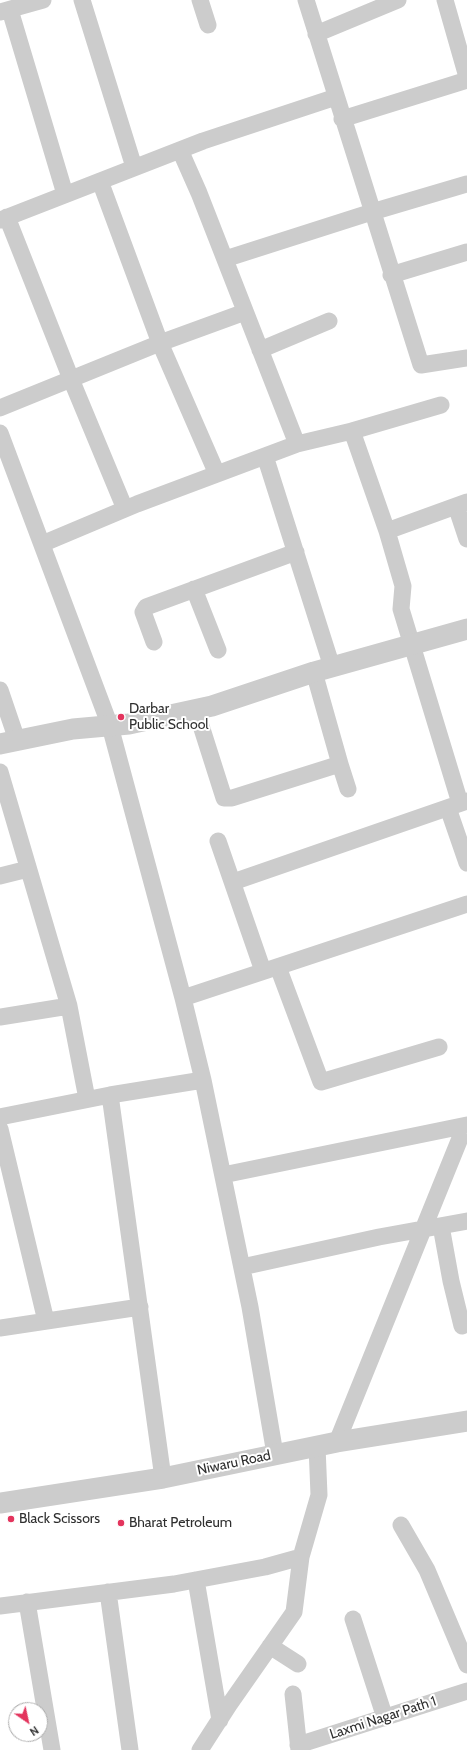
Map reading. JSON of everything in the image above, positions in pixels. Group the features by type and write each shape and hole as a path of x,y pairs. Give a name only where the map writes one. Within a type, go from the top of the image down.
{"street":[{"path":"43,0 5,11 65,194"},
{"path":"82,0 134,167"},
{"path":"200,0 208,25"},
{"path":"306,0 391,275 421,365 467,358"},
{"path":"316,34 398,0"},
{"path":"445,0 467,77"},
{"path":"342,119 467,80"},
{"path":"125,509 4,219 180,150 336,97"},
{"path":"180,150 199,193 297,444"},
{"path":"100,181 160,343 217,474"},
{"path":"225,259 372,212 467,184"},
{"path":"391,275 467,252"},
{"path":"0,408 160,343 245,312"},
{"path":"260,350 329,321"},
{"path":"42,544 125,509 297,444 352,431 441,405"},
{"path":"352,431 387,531 403,586 401,609 458,804 467,863"},
{"path":"0,433 110,726 184,998 203,1080 242,1267 275,1454"},
{"path":"265,456 296,552 323,670 340,764 348,789"},
{"path":"387,531 462,504 467,539"},
{"path":"154,642 143,612 144,609 296,552"},
{"path":"194,589 218,650"},
{"path":"0,690 9,742 73,729 129,724 196,710 323,670 467,629"},
{"path":"196,710 224,798 232,798 340,764"},
{"path":"0,772 70,1006 87,1099"},
{"path":"233,882 458,804"},
{"path":"218,841 233,882 270,969 321,1082 439,1047"},
{"path":"0,876 28,869"},
{"path":"184,998 467,904"},
{"path":"0,1017 70,1006"},
{"path":"0,1117 87,1099 203,1080"},
{"path":"110,1095 163,1478"},
{"path":"223,1175 466,1125"},
{"path":"337,1442 422,1229 466,1125"},
{"path":"0,1129 46,1321"},
{"path":"242,1267 467,1221"},
{"path":"441,1226 450,1282 462,1326"},
{"path":"0,1328 140,1307"},
{"name":"Niwaru Road","path":"0,1503 163,1478 337,1442 467,1421"},
{"path":"200,1750 294,1612 301,1557 319,1495 317,1446"},
{"path":"401,1525 427,1570 467,1665"},
{"path":"0,1606 196,1580 265,1567 301,1557"},
{"path":"196,1580 220,1720"},
{"path":"108,1592 130,1750"},
{"path":"27,1602 52,1750"},
{"path":"353,1619 386,1718"},
{"path":"270,1646 298,1664"},
{"name":"Laxmi Nagar Path 1","path":"299,1748 467,1691"},
{"path":"292,1694 299,1748"}],"place":[{"name":"Darbar Public School","path":"121,717"},
{"name":"Black Scissors","path":"11,1519"},
{"name":"Bharat Petroleum","path":"121,1523"}]}
